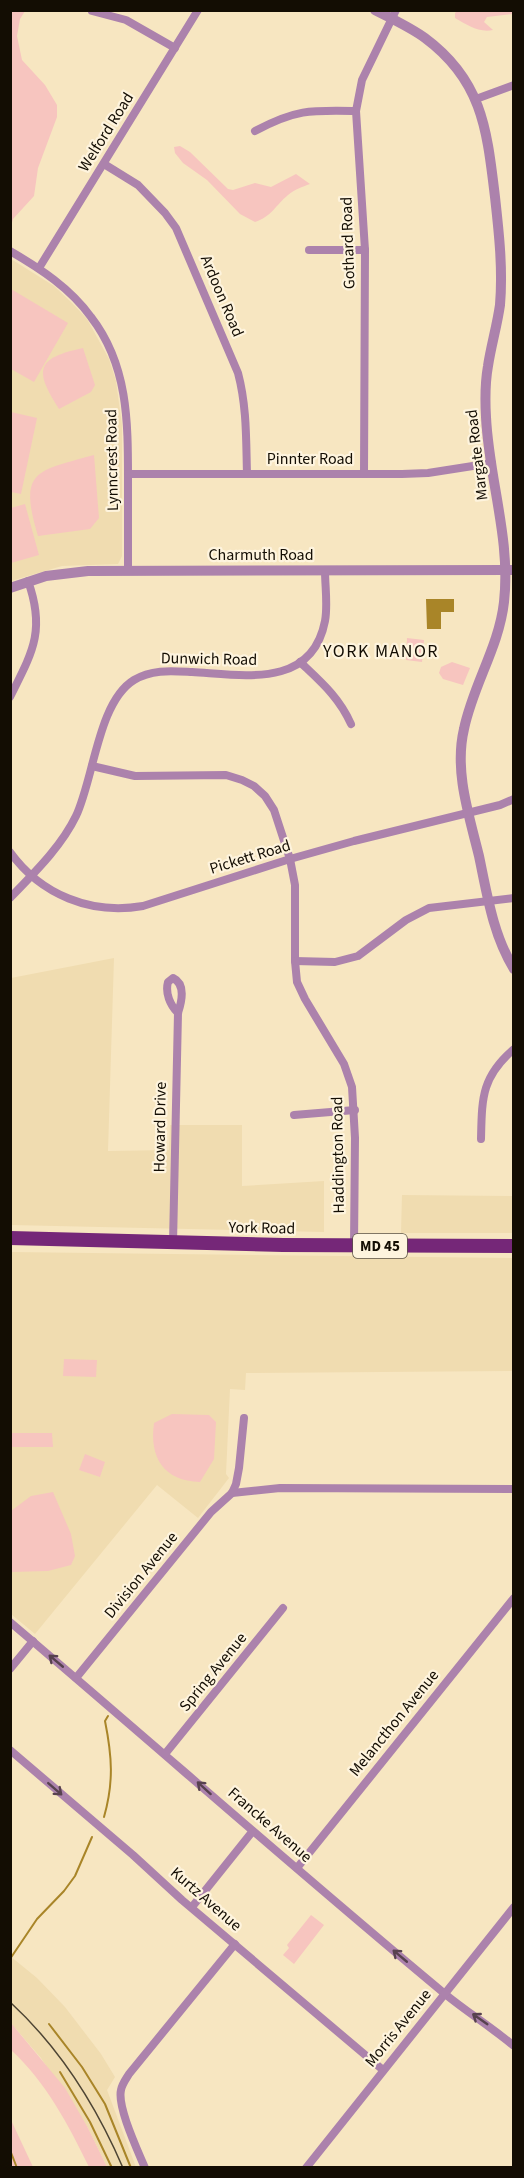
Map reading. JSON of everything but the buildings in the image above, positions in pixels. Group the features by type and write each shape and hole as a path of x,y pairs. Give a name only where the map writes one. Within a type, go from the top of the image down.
{"main road":[{"name":"York Road","path":"10,1238 173,1243 513,1246"}],"street":[{"name":"Welford Road","path":"39,268 198,10"},
{"name":"Margate Road","path":"375,10 394,15 424,37 451,62 476,99 489,143 501,252 499,309 487,368 486,420 510,570 498,631 469,709 462,739 461,772 497,933 513,969"},
{"path":"92,11 126,20 175,48"},
{"name":"Gothard Road","path":"364,474 366,250 356,111 362,80 394,15"},
{"path":"476,99 513,85"},
{"path":"255,130 302,111 356,111"},
{"name":"Ardoon Road","path":"104,164 138,186 151,198 165,213 183,243 238,373 246,417 247,474"},
{"path":"309,250 366,250"},
{"name":"Lynncrest Road","path":"10,251 39,268 77,300 92,318 113,356 122,380 126,405 128,570"},
{"name":"Pinnter Road","path":"128,474 428,473 492,463"},
{"name":"Charmuth Road","path":"10,588 62,573 128,570 510,570"},
{"name":"Dunwich Road","path":"10,898 54,850 76,816 109,709 123,688 140,677 164,671 266,676 291,669 317,642 324,622 325,570"},
{"path":"10,697 29,658 37,630 34,598 28,581"},
{"path":"300,662 335,695 344,707 351,724"},
{"name":"Haddington Road","path":"92,766 135,776 210,774 242,780 265,796 274,810 290,859 296,896 295,961 300,991 344,1064 352,1087 355,1110 354,1245"},
{"name":"Pickett Road","path":"10,852 32,876 46,887 77,903 128,909 290,859 500,805 513,799"},
{"path":"295,961 347,960 369,949 418,912 443,906 513,898"},
{"name":"Howard Drive","path":"173,1243 178,1013"},
{"path":"481,1139 482,1099 487,1081 500,1062 513,1049"},
{"path":"294,1115 355,1110"},
{"path":"244,1418 239,1468 232,1493 280,1488 513,1489"},
{"name":"Division Avenue","path":"76,1678 211,1512 232,1493"},
{"name":"Melancthon Avenue","path":"297,1868 513,1598"},
{"name":"Spring Avenue","path":"165,1754 283,1608"},
{"name":"Francke Avenue","path":"10,1622 165,1754 252,1832 445,1994 513,2046"},
{"path":"10,1669 33,1641"},
{"name":"Kurtz Avenue","path":"10,1750 383,2070"},
{"path":"192,1907 252,1832"},
{"name":"Morris Avenue","path":"306,2168 513,1907"},
{"path":"145,2168 124,2112 121,2088 129,2074 235,1944"}],"shaded area":[{"path":"11,10 25,11 20,19 17,36 22,60 45,85 57,105 57,117 38,168 34,196 13,219 11,226"},
{"path":"458,10 513,11 513,14 487,17 484,22 493,30 483,30 473,28 455,18"},
{"path":"180,146 190,152 228,189 233,190 255,183 271,187 296,174 310,184 291,193 269,214 255,222 240,214 207,180 183,163 175,153 174,147"},
{"path":"11,259 54,286 73,304 87,319 109,359 116,381 122,425 122,556 118,564 62,566 11,581"},
{"path":"11,289 68,323 34,382 11,369"},
{"path":"83,348 95,385 91,392 59,409 45,384 44,367 56,356"},
{"path":"11,412 37,418 21,494 11,492"},
{"path":"94,455 99,518 90,529 38,536 30,498 32,486 37,477 58,465"},
{"path":"25,504 39,555 11,563 11,508"},
{"path":"426,599 454,599 454,612 441,612 441,629 427,629"},
{"path":"407,638 424,640 422,662 406,660"},
{"path":"452,662 470,668 463,685 443,679 439,673 441,667"},
{"path":"114,958 108,1151 169,1150 170,1125 242,1125 242,1186 324,1181 324,1232 11,1225 11,978"},
{"path":"402,1195 513,1196 513,1233 401,1233"},
{"path":"10,1252 513,1258 513,1371 246,1373 245,1390 230,1389 226,1474 229,1478 198,1518 157,1485 35,1634 11,1614"},
{"path":"64,1359 97,1360 96,1377 63,1376"},
{"path":"172,1414 209,1415 216,1422 214,1459 200,1482 187,1481 168,1472 157,1457 153,1436 154,1423"},
{"path":"10,1433 52,1433 53,1447 11,1447"},
{"path":"85,1454 105,1462 100,1477 79,1470"},
{"path":"53,1492 71,1534 75,1556 71,1565 48,1571 11,1572 11,1511 31,1496"},
{"path":"311,1915 324,1925 294,1964 283,1955 289,1948 287,1945"},
{"path":"10,1956 37,1978 65,2007 101,2054 115,2077 107,2090 136,2167 107,2167 88,2128 41,2058 11,2023"},
{"path":"11,2023 65,2088 107,2167 89,2167 46,2090 24,2062 11,2050"},
{"path":"11,2120 33,2167 11,2167"}],"waterway":[{"path":"104,1817 111,1780 105,1721 108,1716"},
{"path":"10,1959 37,1919 75,1876 92,1837"},
{"path":"49,2024 82,2067 105,2104 131,2168"},
{"path":"60,2072 90,2122 112,2168"},
{"path":"10,2150 17,2168"}],"tram line":[{"path":"10,2002 45,2039 76,2079 101,2122 123,2168"}],"district":[{"name":"YORK MANOR","path":"381,651"}]}
